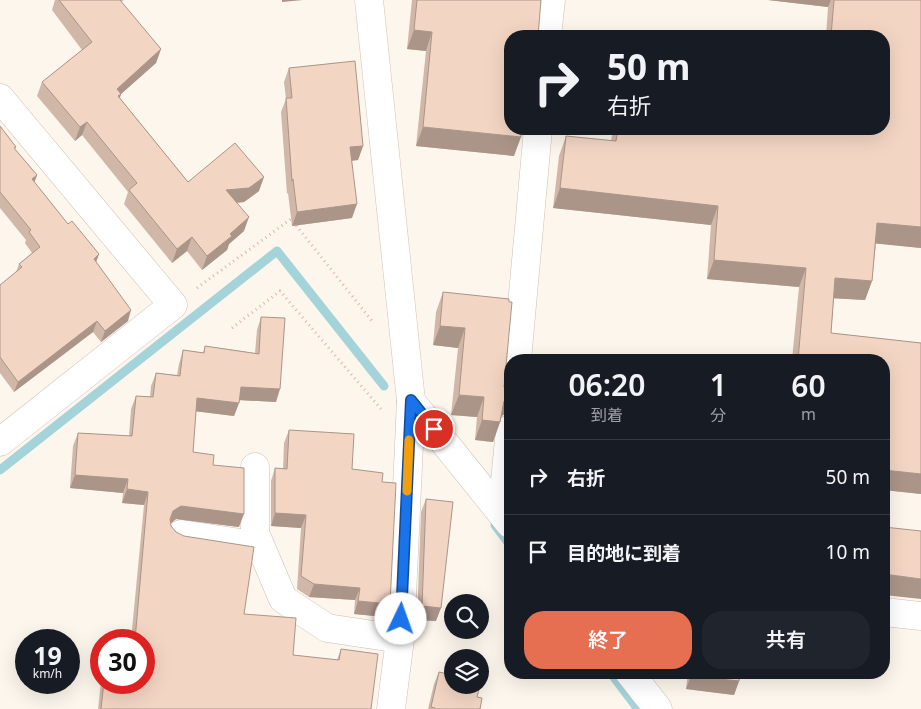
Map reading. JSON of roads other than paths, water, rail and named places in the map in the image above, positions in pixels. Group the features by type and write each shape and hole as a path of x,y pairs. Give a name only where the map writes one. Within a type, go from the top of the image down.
{"street":[{"path":"369,0 411,400 400,639 391,709"},
{"path":"548,30 551,0"},
{"path":"0,98 173,305 0,442"},
{"path":"517,354 537,135"},
{"path":"411,400 504,516"},
{"path":"255,467 255,533 282,599 327,628 400,639"},
{"path":"181,534 260,546"},
{"path":"890,613 921,616"},
{"path":"634,679 658,709"}],"waterway":[{"path":"0,470 277,251 384,386"},
{"path":"495,525 504,537"},
{"path":"615,679 638,709"}]}
